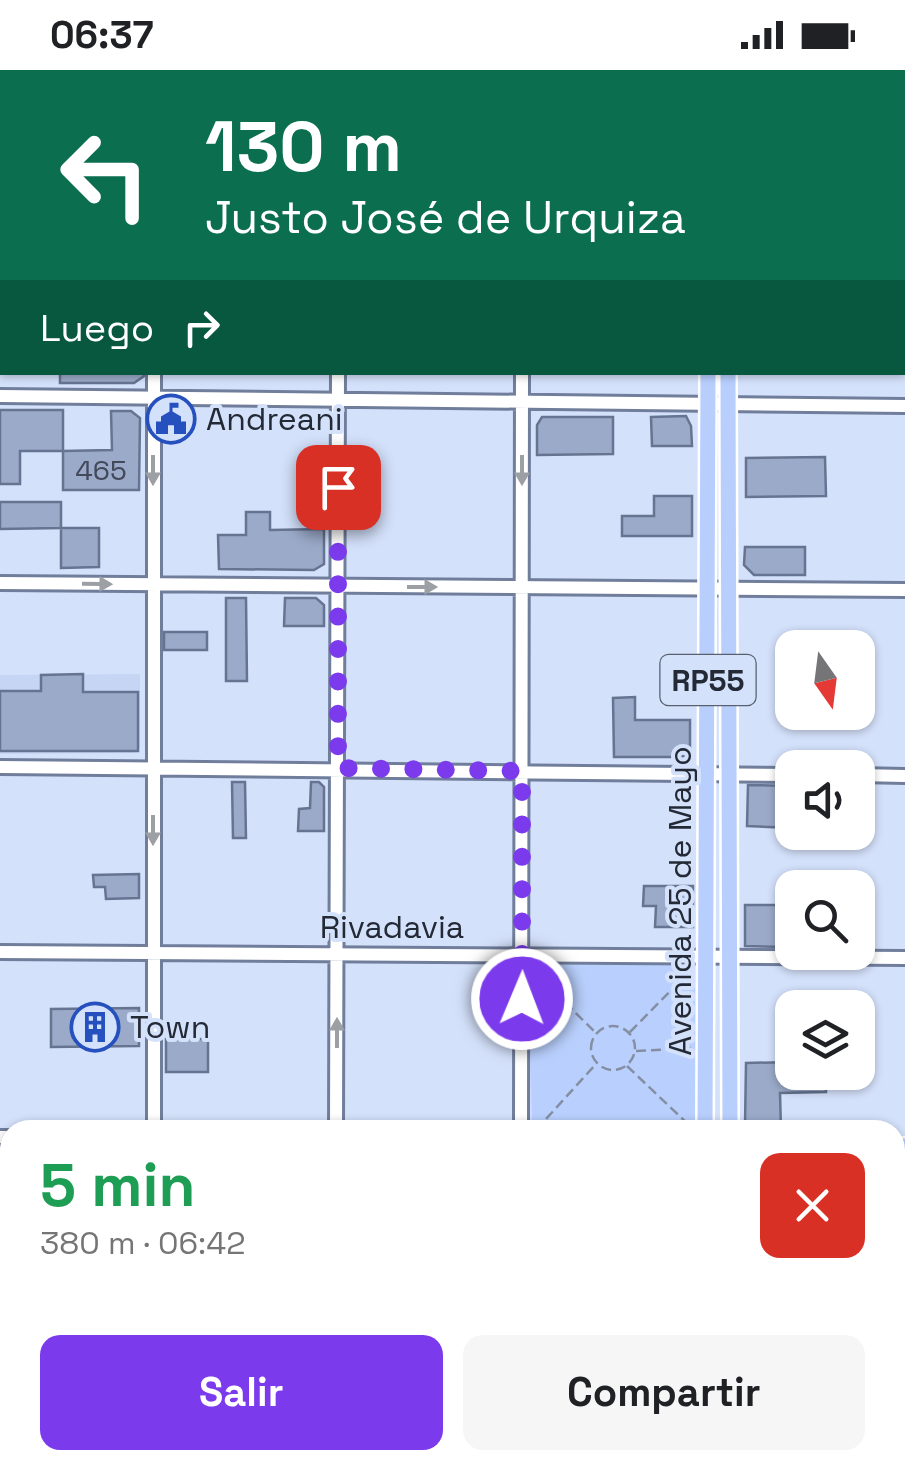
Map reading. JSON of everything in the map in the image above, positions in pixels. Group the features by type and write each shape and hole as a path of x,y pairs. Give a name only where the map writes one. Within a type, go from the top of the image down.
{"main road":[{"name":"Avenida 25 de Mayo","path":"706,1120 708,375"},
{"name":"Avenida 25 de Mayo","path":"728,375 730,1120"}],"street":[{"path":"154,375 154,1120"},
{"path":"336,1120 338,375"},
{"path":"521,1120 522,375"},
{"path":"0,396 905,406"},
{"path":"0,583 905,590"},
{"path":"0,767 775,775"},
{"path":"875,776 905,776"},
{"name":"Rivadavia","path":"0,952 905,958"}],"path":[{"path":"531,969 596,1034"},
{"path":"629,1033 692,969"},
{"path":"609,1026 629,1033 635,1051 626,1066 608,1069 597,1063 591,1045 596,1034 609,1026"},
{"path":"635,1051 697,1048"},
{"path":"545,1120 597,1063"},
{"path":"626,1066 683,1120"}],"shaded area":[{"path":"140,674 140,748 134,753 0,754 0,675"},
{"path":"538,965 686,965 695,976 698,1120 532,1120 528,975"}],"building":[{"path":"60,375 144,375 134,383 60,383"},
{"path":"0,410 63,410 63,451 20,451 20,484 0,484"},
{"path":"111,411 131,411 140,418 139,490 63,490 63,451 112,450"},
{"path":"686,416 692,446 652,446 651,417"},
{"path":"542,417 613,417 613,454 537,455 537,425"},
{"path":"825,457 826,496 746,497 746,458"},
{"path":"654,496 692,496 692,536 622,536 622,516 654,516"},
{"path":"0,502 61,502 61,528 0,529"},
{"path":"246,512 270,512 270,530 324,529 324,564 314,570 219,569 218,535 246,535"},
{"path":"61,528 99,528 99,567 61,568"},
{"path":"745,547 805,547 805,575 754,575 744,565"},
{"path":"226,598 246,598 247,681 226,681"},
{"path":"285,598 316,598 324,605 324,626 284,626"},
{"path":"164,632 207,632 207,650 164,650"},
{"path":"83,674 83,692 138,692 138,751 0,751 0,691 41,691 41,675"},
{"path":"635,697 635,720 690,720 690,752 682,757 614,757 613,698"},
{"path":"232,782 245,782 246,838 233,838"},
{"path":"311,782 324,787 324,831 298,831 299,809 310,808"},
{"path":"748,785 775,786 775,827 747,826"},
{"path":"139,874 139,898 106,899 105,887 94,887 93,875"},
{"path":"644,886 693,886 693,927 655,927 656,906 643,906"},
{"path":"745,905 775,905 775,947 745,946"},
{"name":"Town","path":"139,1008 139,1046 51,1047 51,1009"},
{"path":"166,1039 208,1039 208,1072 166,1072"},
{"path":"775,1062 775,1090 826,1090 780,1093 781,1120 745,1120 746,1063"}],"place":[{"name":"Andreani","path":"171,419"},
{"name":"Town","path":"95,1027"}],"route":[{"path":"338,487 338,768 522,771 522,999"}]}
